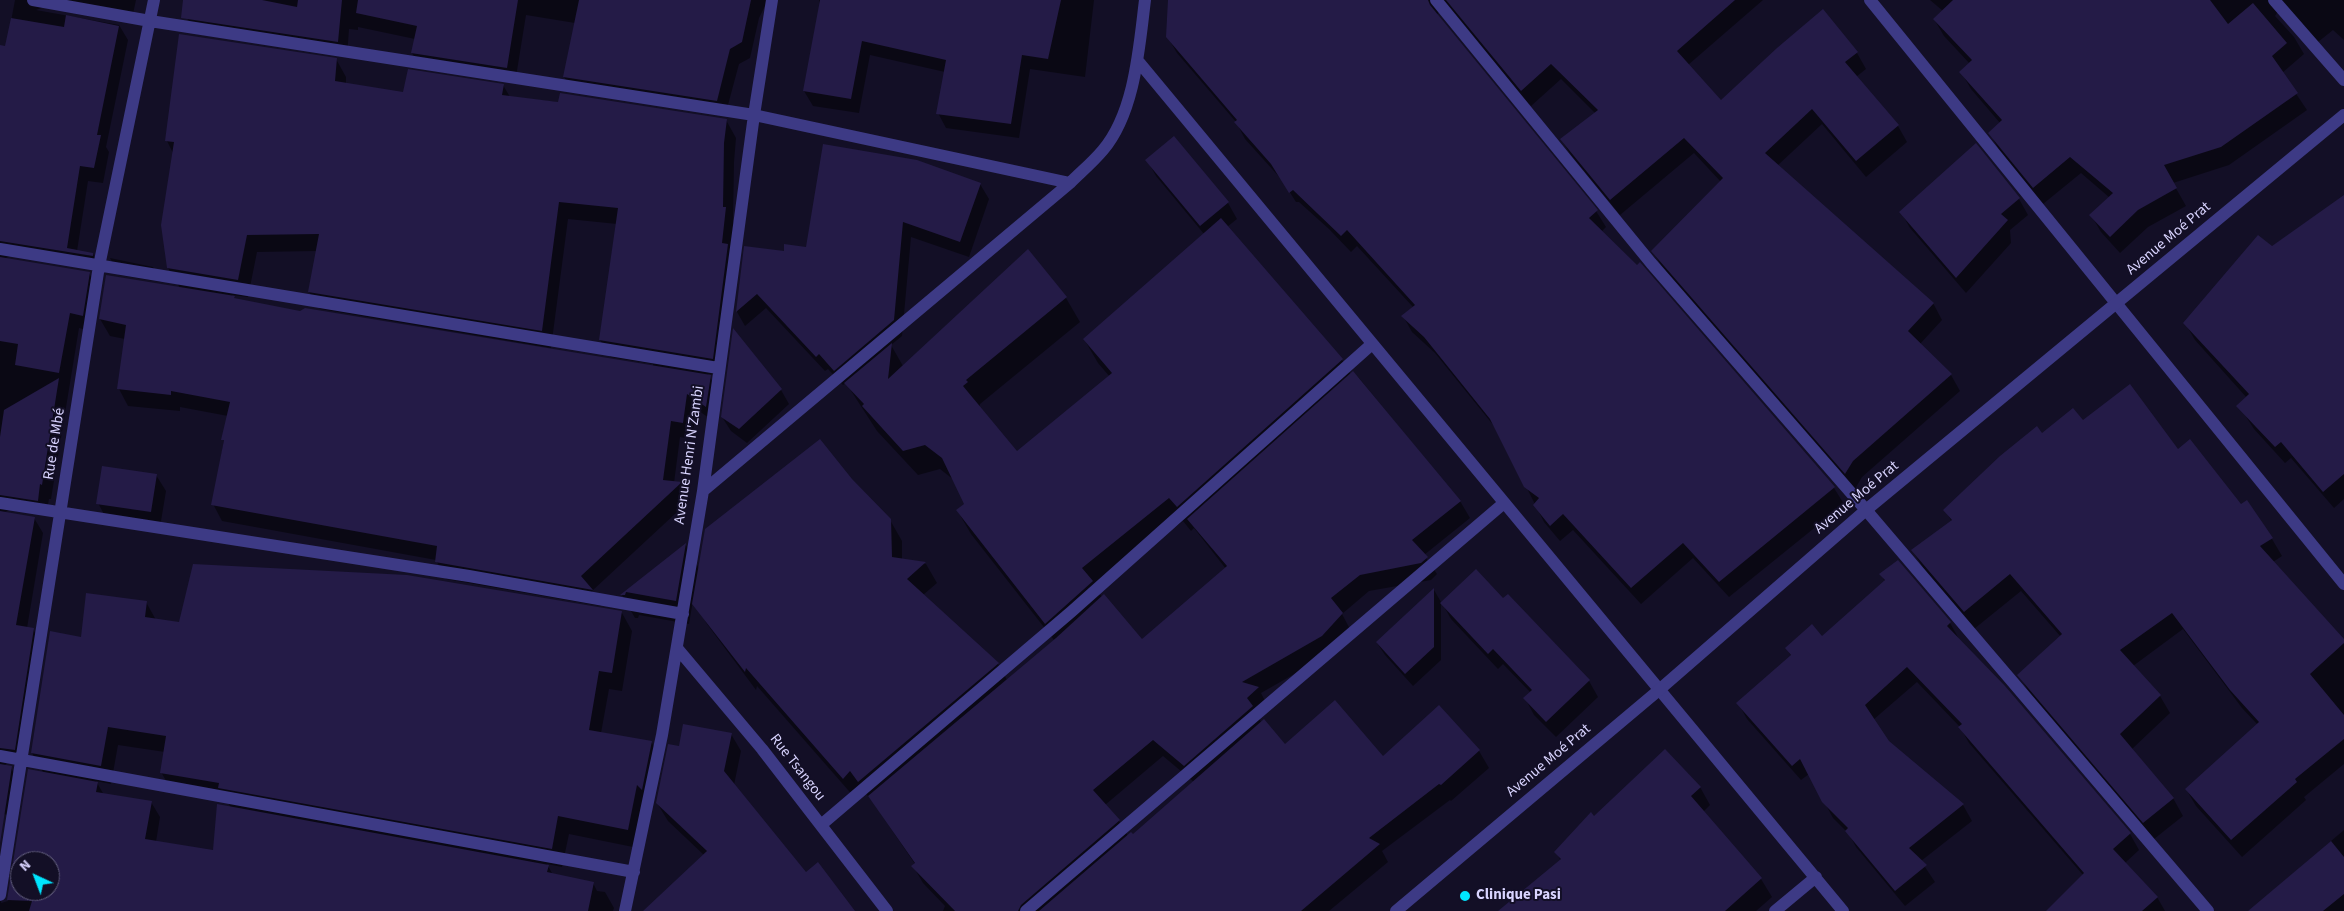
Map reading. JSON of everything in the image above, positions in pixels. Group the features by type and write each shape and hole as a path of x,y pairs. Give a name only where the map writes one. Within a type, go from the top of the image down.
{"street":[{"path":"33,0 150,21 754,115 1070,183"},
{"name":"Rue de Mbé","path":"0,895 99,266 154,0"},
{"name":"Avenue Henri N'Zambi","path":"625,911 683,614 703,491 718,368 772,0"},
{"path":"703,491 1070,183 1104,150 1122,118 1138,61 1145,0"},
{"path":"1436,0 1651,263 1866,510 2208,911"},
{"path":"1870,0 2344,584"},
{"path":"2274,0 2344,80"},
{"path":"1138,61 1843,911"},
{"name":"Avenue Moé Prat","path":"1396,911 1659,690 1866,510 2344,116"},
{"path":"0,249 718,368"},
{"path":"821,825 1071,612 1372,344"},
{"path":"0,503 469,576 683,614"},
{"path":"1026,911 1504,504"},
{"name":"Rue Tsangou","path":"676,648 762,749 887,911"},
{"path":"0,756 634,872"},
{"path":"1775,911 1816,877"}],"building":[{"path":"183,0 262,0 297,7 298,0 342,0 338,42 181,18"},
{"path":"358,0 518,0 507,68 411,53 417,26 356,13"},
{"path":"579,0 751,0 742,42 730,49 717,101 563,77"},
{"path":"820,0 1061,0 1048,59 1022,55 1011,124 936,114 946,60 862,41 851,99 803,91"},
{"path":"1168,0 1428,0 1430,5 1598,210 1589,218 1637,265 1640,262 1835,487 1719,582 1683,543 1631,588 1563,514 1550,526 1533,505 1539,498 1524,487 1490,419 1424,337 1401,316 1415,305 1347,230 1341,236 1293,190 1289,193 1271,164 1234,122 1237,120 1166,37"},
{"path":"1446,0 1735,0 1677,51 1721,100 1777,48 1823,9 1858,52 1845,62 1899,125 1856,161 1812,109 1765,153 1934,303 1908,331 1952,374 1853,461 1845,474 1651,251 1723,178 1684,138 1610,200 1560,139 1598,110 1551,64 1521,91"},
{"path":"1953,0 2210,0 2228,24 2253,3 2287,43 2272,56 2298,93 2221,147 2164,165 2177,188 2138,210 2110,237 2089,215 2113,193 2070,157 2033,188 1988,133 2002,120 1959,72 1972,60 1933,19"},
{"path":"66,15 119,26 97,135 101,135 94,168 80,166 67,248 93,253 93,256 0,241 0,45 5,46 11,18 64,27"},
{"path":"179,34 337,58 335,81 403,92 408,69 504,84 502,95 558,102 560,93 727,119 724,143 723,207 726,207 722,243 728,244 713,359 599,340 618,208 559,202 542,331 308,292 319,234 247,235 238,280 167,268 161,225 174,142 165,141"},
{"path":"1174,136 1229,202 1200,226 1145,160"},
{"path":"1976,143 2020,198 2001,214 2008,220 1956,278 1899,212"},
{"path":"823,144 917,160 981,183 960,242 903,222 894,320 834,371 819,354 816,357 757,294 736,312 744,246 784,251 784,244 806,247"},
{"path":"2344,195 2344,474 2323,492 2281,442 2275,447 2236,406 2249,394 2183,323 2258,235 2272,246"},
{"path":"1221,218 1343,359 1177,507 1169,498 1082,568 1093,581 1045,624 956,510 964,504 942,458 925,445 903,451 844,383 892,343 888,379 1028,249 1067,297 966,380 968,382 963,386 1017,451 1112,373 1083,339"},
{"path":"0,257 90,272 83,316 70,313 59,373 15,365 18,344 0,341"},
{"path":"106,275 235,296 234,298 300,311 305,308 711,375 706,407 687,394 683,423 671,421 663,480 682,482 581,576 593,590 435,562 437,546 211,505 224,440 221,440 230,402 171,391 171,395 117,389 126,325 99,319"},
{"path":"733,328 782,389 739,429 721,417"},
{"path":"1353,371 1461,501 1412,540 1428,557 1421,563 1360,575 1331,598 1343,613 1322,636 1242,682 1259,687 1247,698 1253,706 1184,766 1153,740 1093,790 1120,820 1021,905 1018,911 955,911 911,866 915,863 868,796 1056,638 1104,594 1142,639 1227,566 1187,519"},
{"path":"59,378 38,501 0,495 0,437 4,410"},
{"path":"2130,384 2178,449 2190,439 2241,504 2247,500 2273,538 2260,546 2344,639 2344,643 2310,674 2344,715 2344,739 2295,779 2297,782 2231,840 2185,789 2259,722 2230,690 2172,613 2120,650 2161,695 2120,734 2174,798 2143,823 2017,675 2062,634 2010,574 1964,612 1911,550 1952,520 1943,510 2000,456 2037,426 2042,433 2073,408 2083,420"},
{"path":"820,439 852,479 891,519 892,557 926,562 907,579 999,663 858,782 850,771 843,779 746,668 745,672 692,604 705,529"},
{"path":"102,466 157,474 151,512 96,504"},
{"path":"0,511 35,517 16,625 34,628 15,750 0,748"},
{"path":"686,543 676,601 626,592 625,595 620,595"},
{"path":"1898,560 1951,622 1947,626 2005,686 2131,833 2113,849 2158,897 2142,911 2046,911 2084,873 1958,727 1962,724 1907,667 1865,705 1889,741 1964,804 1909,848 1927,865 1895,891 1845,831 1848,828 1822,802 1800,759 1792,766 1736,703 1791,655 1785,648 1812,624 1822,636 1885,580 1879,574"},
{"path":"193,564 407,575 622,611 612,673 599,671 589,730 652,741 642,790 637,785 628,830 558,816 552,849 218,788 219,783 160,773 166,736 108,727 101,766 31,753 50,631 81,637 86,593 147,601 145,617 179,622"},
{"path":"1476,569 1503,598 1508,594 1590,680 1546,722 1523,698 1532,690 1493,649 1488,654 1440,603"},
{"path":"1434,588 1434,647 1405,674 1376,642"},
{"path":"1335,700 1383,756 1439,705 1480,750 1441,785 1439,784 1369,838 1380,844 1301,911 1039,911 1131,832 1133,834 1264,719 1285,744"},
{"path":"683,724 732,733 724,771 806,872 818,862 855,911 643,911 707,851 656,803 668,744 679,746"},
{"path":"1665,749 1701,787 1691,796 1762,878 1725,911 1498,911 1561,859 1554,852 1591,812 1594,816"},
{"path":"0,764 12,766 0,843"},
{"path":"28,769 98,782 96,792 152,801 145,839 213,850 217,804 549,865 547,872 594,882 588,911 29,911 32,901 60,901 60,851 15,851"},
{"path":"2331,841 2344,857 2344,894 2323,911 2248,911"},
{"path":"10,881 10,900 7,900"}],"place":[{"name":"Clinique Pasi","path":"1465,896"}]}
